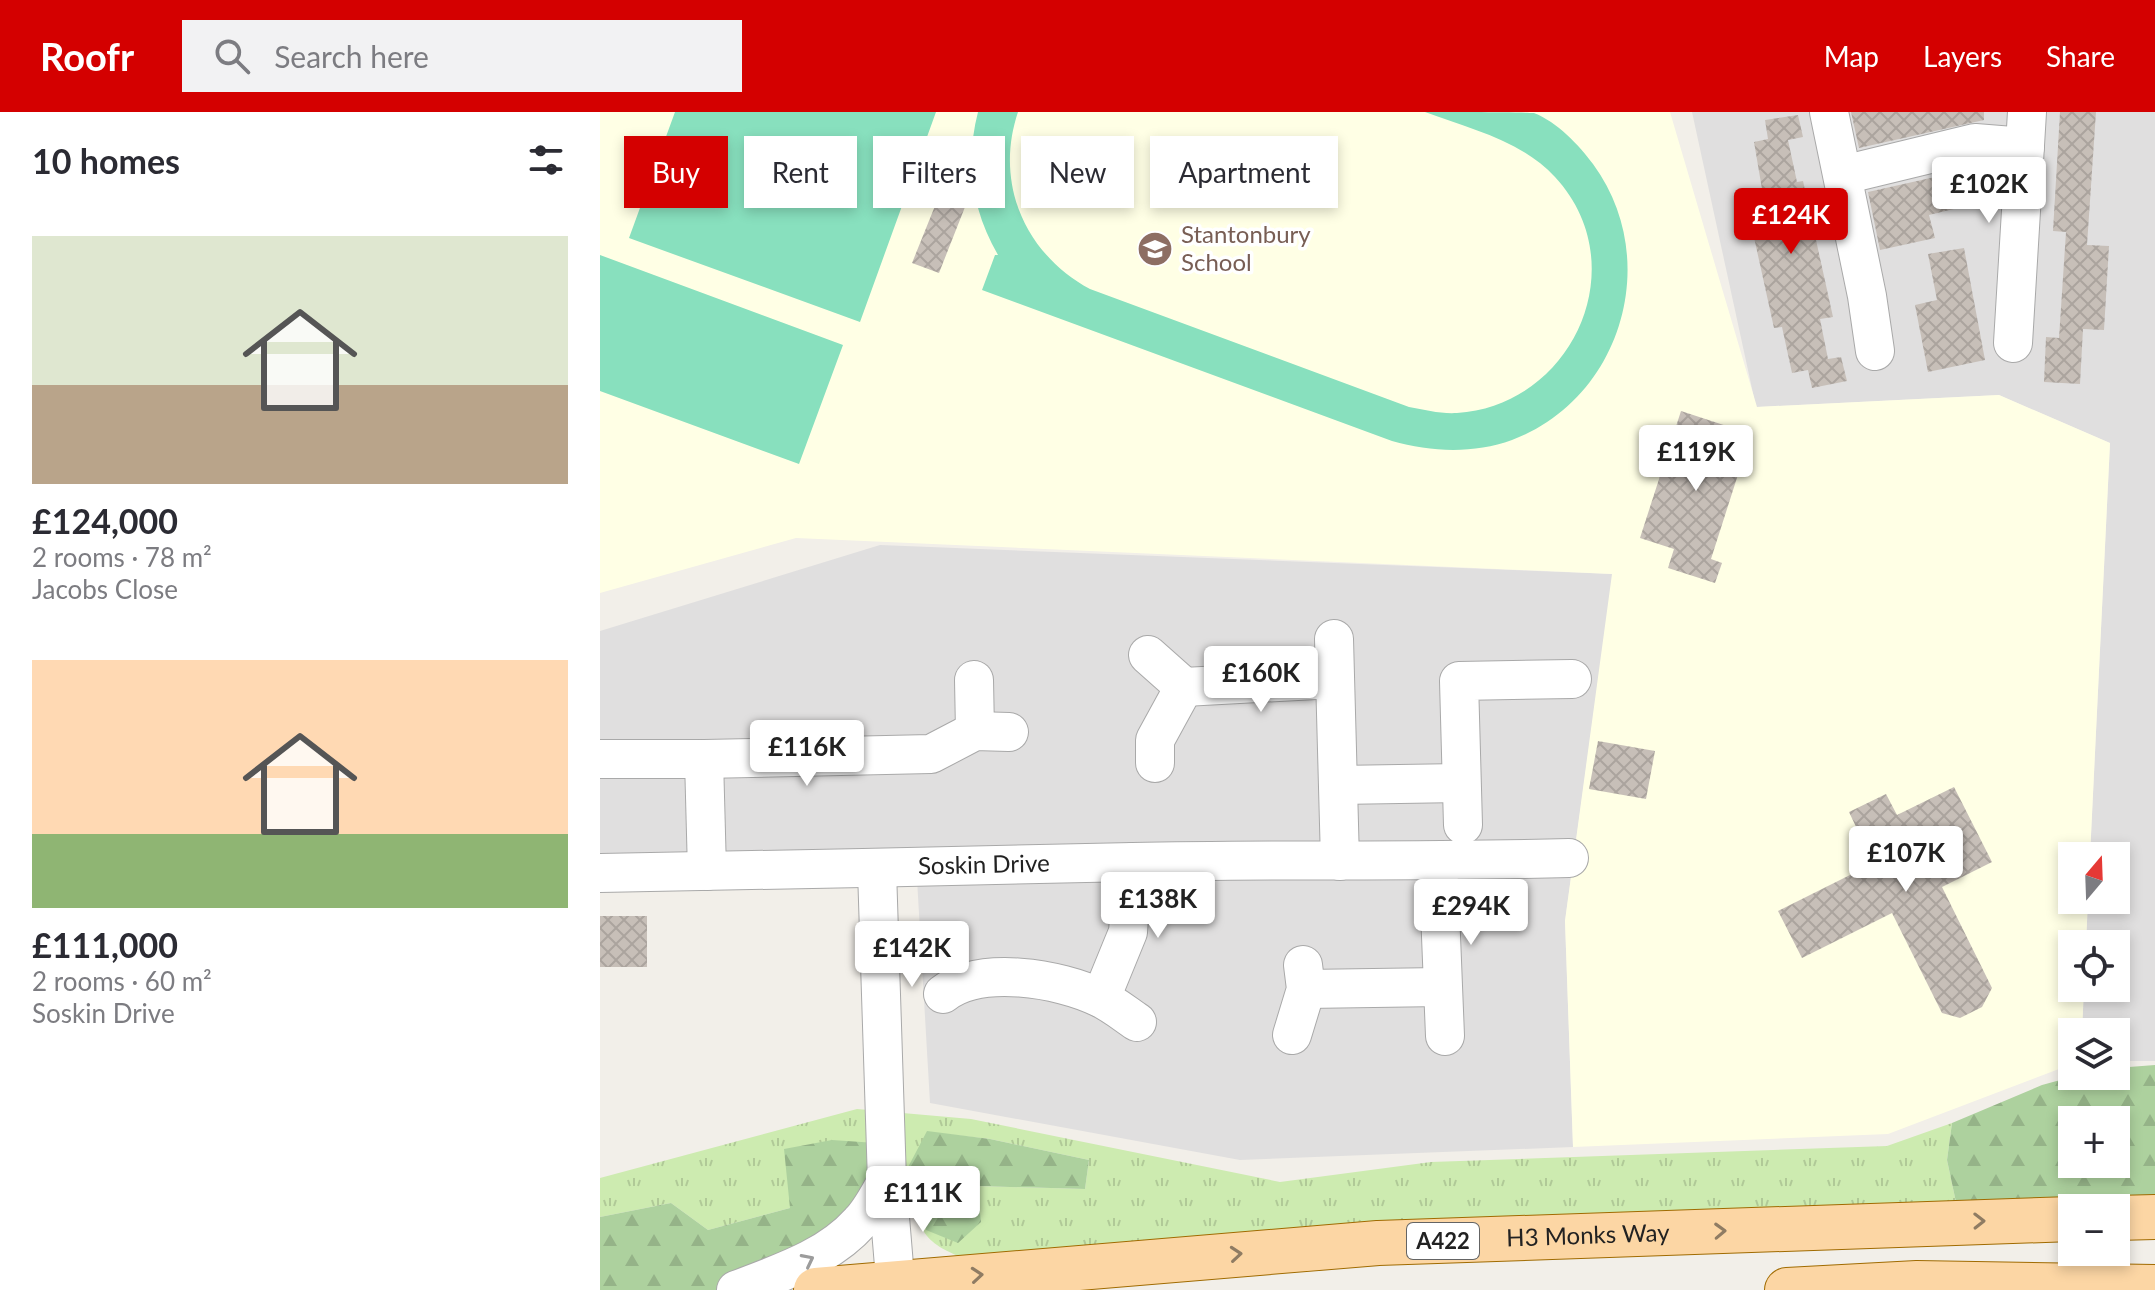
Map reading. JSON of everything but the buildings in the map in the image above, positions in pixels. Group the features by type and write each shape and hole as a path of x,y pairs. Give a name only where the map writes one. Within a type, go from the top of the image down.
{"main road":[{"path":"2130,1218 2155,1217"},
{"name":"H3 Monks Way","path":"816,1290 896,1286 1378,1243 2058,1219"},
{"path":"1787,1290 1917,1283 2148,1288"}],"street":[{"path":"1829,112 1876,293 1875,351"},
{"path":"1843,175 2026,130 2034,288 2013,343"},
{"path":"1334,639 1340,861"},
{"path":"1148,655 1184,687 1335,679"},
{"path":"1463,825 1459,681 1572,679"},
{"path":"603,748 704,759 931,754 992,732 974,680"},
{"path":"1155,763 1155,740 1184,687"},
{"path":"704,759 707,871"},
{"path":"1338,785 1461,783"},
{"name":"Soskin Drive","path":"600,873 877,870 1133,862 1569,858"},
{"path":"1438,861 1445,1036"},
{"path":"1101,998 1128,932 1133,862"},
{"path":"877,870 887,1181 896,1286"},
{"path":"945,984 997,977 1031,978 1101,998 1137,1022"},
{"path":"1292,1035 1304,977 1441,987"},
{"path":"736,1290 789,1270 842,1240 863,1220 887,1181"}],"shaded area":[{"path":"600,112 1670,112 1757,407 1999,395 2110,443 2091,842 2058,842 2058,914 2087,914 2087,930 2058,930 2058,1002 2083,1002 2083,1018 2058,1018 2058,1069 1888,1134 1573,1147 1565,921 1612,574 796,538 600,593"},
{"path":"1692,112 2155,112 2155,1061 2130,1061 2130,1018 2083,1018 2083,1002 2130,1002 2130,930 2087,930 2087,914 2130,914 2130,842 2091,842 2110,443 1999,395 1756,407"},
{"path":"880,545 1613,574 1565,921 1573,1147 1240,1160 930,1103 917,879 600,882 600,631"}],"green space":[{"path":"675,112 936,112 927,136 873,136 873,208 901,208 860,322 629,238 640,208 728,208 728,136 666,136"},
{"path":"978,112 1018,112 1010,165 1013,190 1021,214 1048,257 1090,289 1409,407 1457,413 1498,404 1533,385 1561,358 1580,325 1590,288 1590,249 1579,212 1555,177 1541,164 1494,137 1425,112 1534,113 1559,128 1581,149 1614,201 1625,241 1627,282 1620,322 1604,360 1581,393 1550,420 1512,440 1467,449 1437,449 1392,441 982,290 995,255 998,255 978,208 1005,208 1005,136 973,136"},
{"path":"600,255 843,345 799,464 600,391"},
{"path":"2155,1065 2155,1217 2130,1211 2130,1194 2058,1194 2058,1210 1960,1221 1947,1160 1952,1123 2058,1081 2058,1090 2130,1090 2130,1067"},
{"path":"857,1109 971,1119 1280,1182 1431,1162 1887,1146 1952,1123 1947,1160 1960,1221 974,1262 940,1247 930,1239 919,1222 900,1173 876,1143 790,1208 708,1230 671,1203 600,1217 600,1178","holes":["927,1132 990,1139 1089,1160 1085,1189 977,1186"]},
{"path":"927,1131 990,1139 1089,1160 1085,1189 977,1186 981,1222 958,1243 926,1230 905,1173"},
{"path":"832,1140 876,1143 863,1220 736,1290 600,1290 600,1217 671,1203 708,1230 790,1208 784,1149"}],"place":[{"name":"Stantonbury School","path":"1155,249"}]}
